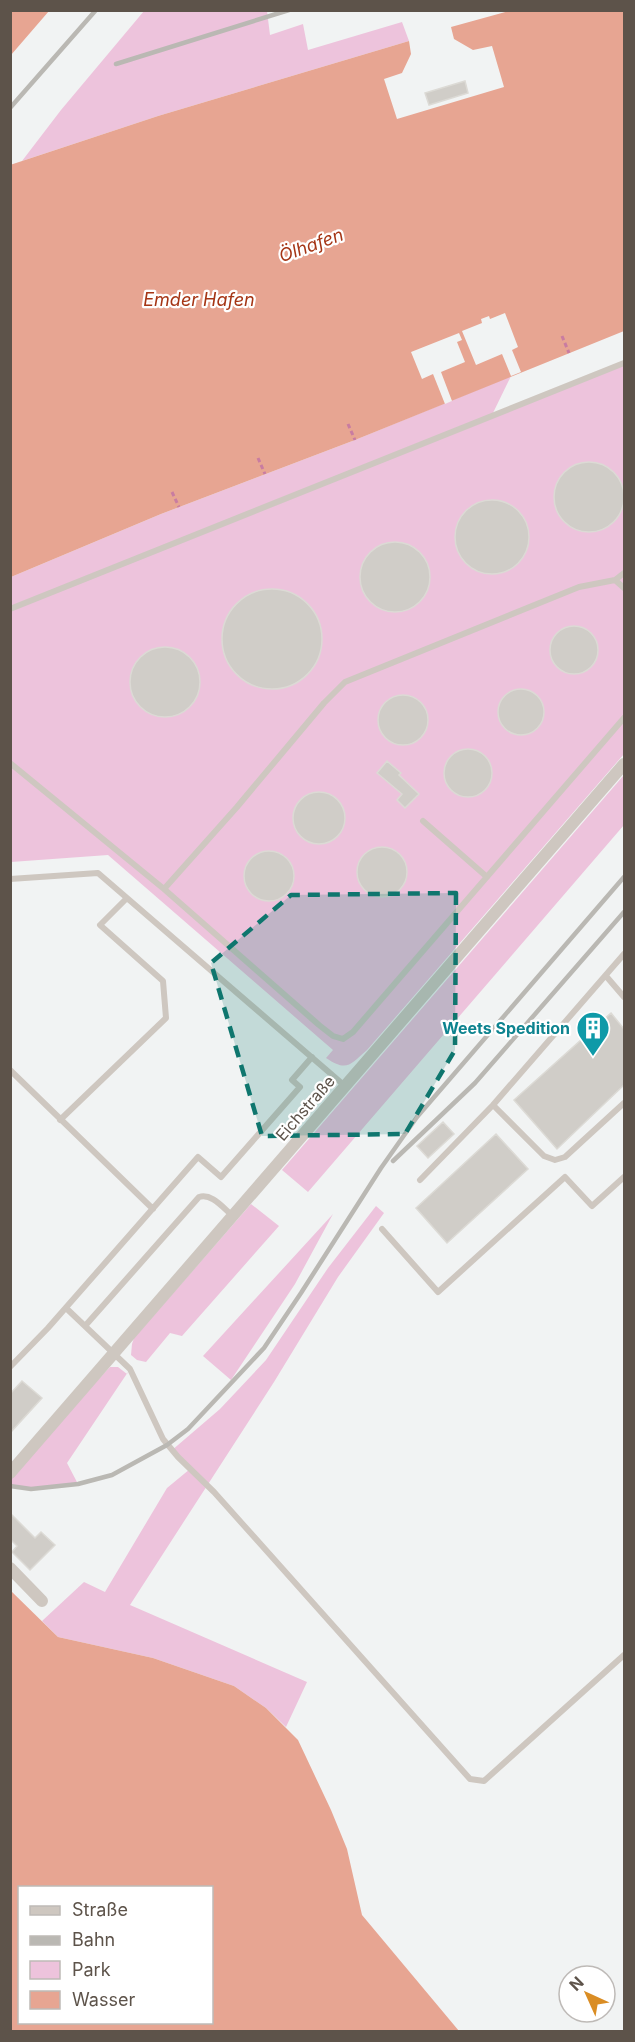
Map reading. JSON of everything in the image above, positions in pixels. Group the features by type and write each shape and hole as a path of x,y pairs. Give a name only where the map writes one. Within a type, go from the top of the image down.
{"street":[{"name":"Eichstraße","path":"10,1473 624,764"},
{"path":"10,1568 42,1600"}],"lane":[{"path":"10,609 623,364 624,373"},
{"path":"164,889 345,682 579,587 615,580 624,573"},
{"path":"615,580 624,588"},
{"path":"10,764 164,889 333,1036 343,1039 353,1032 624,718"},
{"path":"423,821 487,877"},
{"path":"10,879 98,873 345,1086"},
{"path":"60,1120 166,1018 163,981 100,925 127,898"},
{"path":"420,1180 494,1105 624,954"},
{"path":"606,976 624,997"},
{"path":"10,1367 66,1308 198,1157 221,1177 300,1087 292,1080 312,1057"},
{"path":"10,1070 153,1209"},
{"path":"494,1105 544,1156 555,1160 565,1157 624,1103"},
{"path":"382,1229 438,1292 565,1177 592,1206 624,1177"},
{"path":"85,1326 199,1197 204,1195 210,1197 233,1216"},
{"path":"66,1308 130,1369 163,1439 171,1450 214,1492 470,1779 484,1780 624,1655"}],"path":[{"path":"562,336 569,353"},
{"path":"348,424 355,440"},
{"path":"258,458 265,474"},
{"path":"172,492 179,507"}],"highlighted area":[{"path":"456,893 455,1050 405,1134 262,1136 211,963 291,895"}],"green space":[{"path":"144,11 267,11 270,35 303,24 308,50 402,22 409,41 158,116 22,161 61,110"},
{"path":"624,363 624,754 356,1060 344,1066 326,1058 333,1050 108,855 11,862 11,577 161,514 355,440 511,376 492,415"},
{"path":"624,775 624,825 308,1192 282,1170"},
{"path":"251,1204 279,1226 182,1336 170,1333 146,1362 137,1360 131,1355 134,1338"},
{"path":"376,1206 384,1213 338,1277 274,1382 130,1605 307,1682 286,1727 266,1708 234,1686 153,1658 58,1637 42,1621 84,1582 105,1592 167,1488 190,1469 171,1451 220,1409 266,1360 328,1268"},
{"path":"333,1214 295,1284 231,1380 203,1356"},
{"path":"110,1367 118,1367 127,1374 67,1463 78,1484 31,1489 11,1486 10,1474"}],"water":[{"path":"10,11 49,11 11,55"},
{"name":"Emder Hafen","path":"509,11 624,11 624,331 355,440 161,514 11,577 10,165 158,116 409,41 411,54 402,73 384,79 397,119 504,87 492,46 473,50 454,39 451,27"},
{"path":"10,1590 58,1637 153,1658 234,1686 266,1708 298,1740 331,1810 347,1849 362,1915 459,2031 11,2031"}],"pier":[{"path":"505,313 518,347 512,350 521,372 511,376 502,354 476,365 462,331 482,323 481,319 489,316 490,319"},
{"path":"459,333 462,340 457,342 465,362 441,372 452,401 445,404 433,374 422,379 411,352"}],"building":[{"path":"465,81 468,93 429,105 425,93"},
{"path":"589,462 602,465 614,472 621,484 624,497 621,510 614,522 602,529 589,532 576,529 564,522 557,510 554,497 557,484 564,472 576,465"},
{"path":"492,500 506,503 518,511 526,523 529,537 526,551 518,563 506,571 492,574 478,571 466,563 458,551 455,537 458,523 466,511 478,503"},
{"path":"388,542 402,542 415,548 424,557 430,570 428,590 420,602 402,612 388,612 375,606 366,597 360,584 360,570 366,557 375,548"},
{"path":"272,589 300,597 314,611 322,639 314,667 300,681 272,689 244,681 230,667 222,639 230,611 244,597"},
{"path":"569,626 579,626 594,636 598,650 597,659 588,670 579,674 569,674 554,664 550,655 550,645 560,630"},
{"path":"165,647 184,653 194,663 200,682 194,701 184,711 165,717 146,711 136,701 130,682 136,663 146,653"},
{"path":"521,689 537,696 544,712 537,728 521,735 505,728 498,712 505,696"},
{"path":"398,695 408,695 421,702 428,715 428,725 421,738 408,745 398,745 389,741 382,734 378,725 378,715 382,706 389,699"},
{"path":"468,749 485,756 492,773 485,790 468,797 451,790 444,773 451,756"},
{"path":"387,761 419,794 405,808 397,800 402,794 377,773"},
{"path":"319,792 333,796 341,804 345,818 341,832 333,840 319,844 305,840 297,832 293,818 297,804 305,796"},
{"path":"382,847 400,854 407,872 400,890 382,897 364,890 357,872 364,854"},
{"path":"264,851 274,851 287,858 294,871 294,881 287,894 274,901 264,901 255,897 248,890 244,881 244,871 248,862 255,855"},
{"name":"Weets Spedition","path":"611,1013 624,1029 624,1085 557,1149 514,1100"},
{"path":"443,1122 454,1134 428,1158 417,1146"},
{"path":"496,1134 528,1169 447,1243 416,1208"},
{"path":"22,1381 42,1398 10,1433 10,1394"},
{"path":"10,1513 35,1538 41,1532 55,1545 30,1570 12,1552 17,1546 10,1539"}],"railway":[{"path":"10,108 96,10"},
{"path":"116,64 289,10"},
{"path":"10,1486 31,1489 78,1484 112,1475 167,1445 188,1429 264,1348 381,1168 417,1117 624,877"},
{"path":"393,1161 475,1083 624,912"}],"place":[{"name":"Weets Spedition","path":"593,1057"}],"water label":[{"name":"Ölhafen","path":"311,245"}]}
